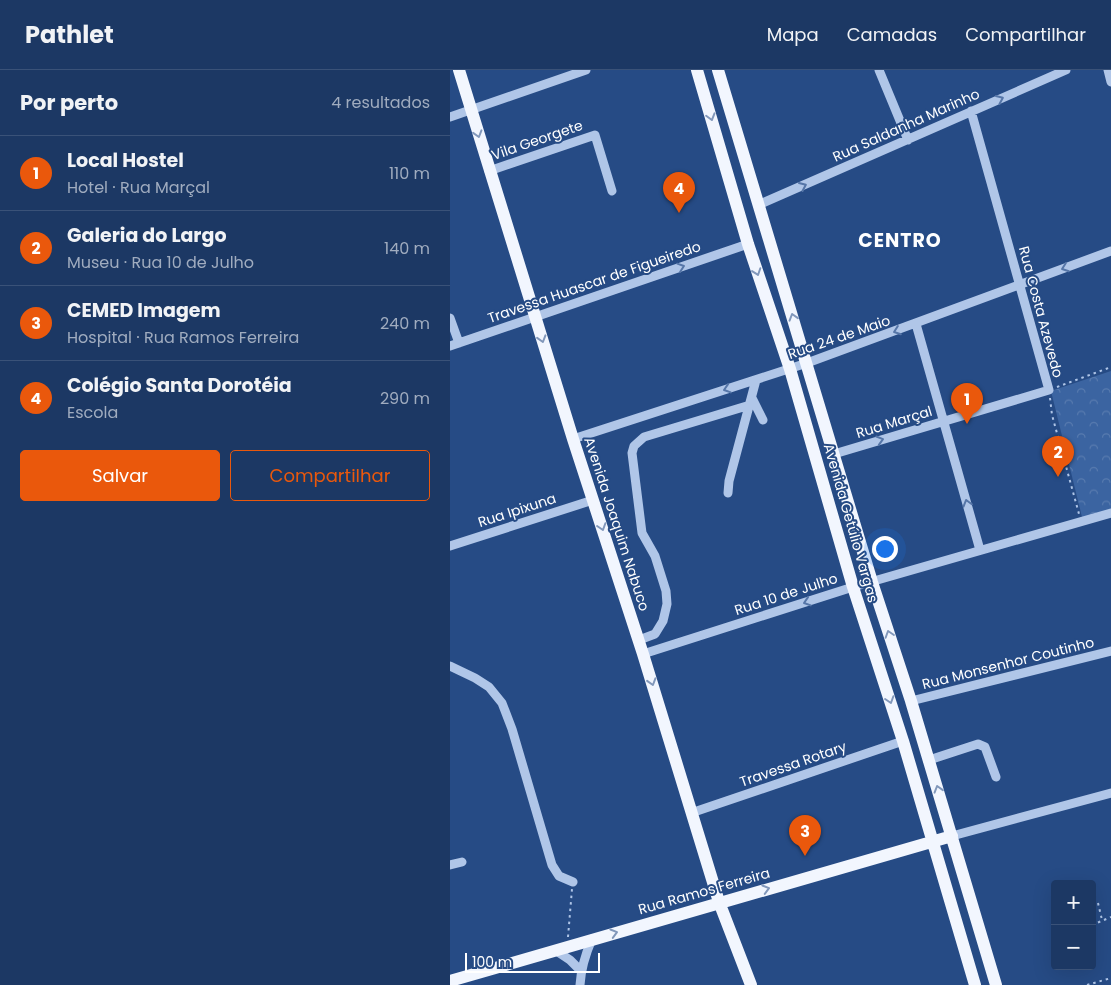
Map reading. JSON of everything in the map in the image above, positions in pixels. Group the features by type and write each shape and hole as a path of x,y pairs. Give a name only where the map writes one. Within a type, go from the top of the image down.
{"main road":[{"name":"Avenida Joaquim Nabuco","path":"459,70 593,500 644,654 719,902 751,985"},
{"name":"Avenida Getúlio Vargas","path":"697,70 748,244 790,369 853,587 903,741 975,985"},
{"name":"Avenida Getúlio Vargas","path":"718,70 996,985"},
{"name":"Rua Ramos Ferreira","path":"450,980 952,836"}],"street":[{"path":"450,117 586,70"},
{"path":"879,70 908,140"},
{"name":"Rua Saldanha Marinho","path":"758,205 1066,70"},
{"path":"1108,70 1111,82"},
{"name":"Rua Costa Azevedo","path":"971,111 1048,390"},
{"name":"Vila Georgete","path":"489,171 595,134 612,191"},
{"name":"Travessa Huascar de Figueiredo","path":"454,345 748,244"},
{"name":"Rua 24 de Maio","path":"574,439 790,369 1111,252"},
{"path":"450,318 454,345"},
{"path":"916,324 980,550"},
{"path":"728,493 729,481 756,380"},
{"name":"Rua Marçal","path":"834,454 1048,390"},
{"path":"751,401 763,420"},
{"path":"639,640 655,634 662,621 667,604 666,590 655,556 642,533 632,453 634,446 644,437 751,401"},
{"name":"Rua Ipixuna","path":"450,546 593,500"},
{"name":"Rua 10 de Julho","path":"644,654 853,587 1111,513"},
{"name":"Rua Monsenhor Coutinho","path":"911,701 1111,651"},
{"path":"450,666 489,686 502,703 512,728 552,865 559,876 573,882"},
{"name":"Travessa Rotary","path":"691,813 903,741"},
{"path":"929,760 978,744 982,745 985,747 996,777"},
{"name":"Rua Ramos Ferreira","path":"952,836 1110,796"},
{"path":"450,865 462,862"},
{"path":"580,985 584,956 592,939"},
{"path":"561,948 581,971"}],"path":[{"path":"1048,390 1111,367"},
{"name":"Rua Costa Azevedo","path":"1048,390 1052,415 1081,522"},
{"path":"561,948 573,882"},
{"path":"1098,903 1102,920"},
{"path":"1096,923 1111,918"},
{"path":"1087,985 1111,978"}],"green space":[{"path":"1111,371 1111,513 1083,521 1051,391"}],"place":[{"name":"Colégio Santa Dorotéia","path":"679,213"},
{"name":"Local Hostel","path":"967,424"},
{"name":"Galeria do Largo","path":"1058,477"},
{"name":"CEMED Imagem","path":"805,856"}],"district":[{"name":"CENTRO","path":"900,240"}]}
